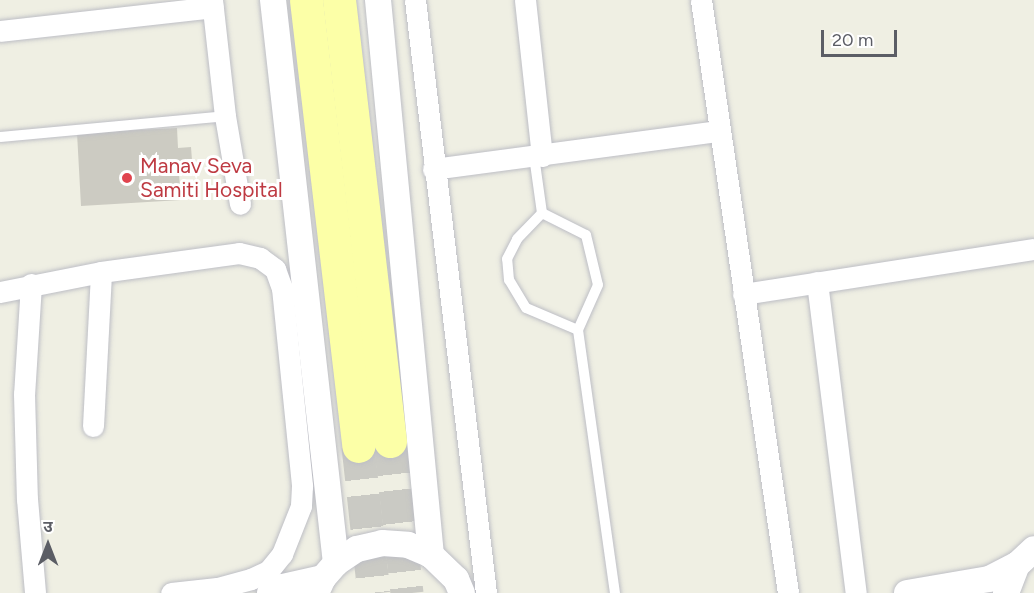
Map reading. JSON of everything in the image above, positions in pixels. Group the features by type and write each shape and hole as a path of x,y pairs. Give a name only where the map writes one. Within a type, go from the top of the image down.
{"main road":[{"path":"306,0 358,446"},
{"path":"339,0 390,441"}],"street":[{"path":"273,0 325,578"},
{"path":"378,0 431,555"},
{"path":"415,0 486,593"},
{"path":"525,0 538,156"},
{"path":"701,0 788,593"},
{"path":"0,31 212,3 225,116 240,204"},
{"path":"434,169 719,131"},
{"path":"743,294 1034,249"},
{"path":"0,292 31,284 101,272 239,253 260,258 275,269 282,288 302,486 301,506 282,554 268,570 251,579 217,588 171,593"},
{"path":"93,426 101,272"},
{"path":"817,282 856,593"},
{"path":"31,284 25,406 27,499 35,593"},
{"path":"270,593 284,587 325,578 357,549 382,543 408,545 431,555 464,588"},
{"path":"907,593 989,579 1025,557"},
{"path":"1006,593 1025,557"}],"lane":[{"path":"0,137 225,116"},
{"path":"538,156 542,213 517,238 507,259 509,280 526,308 578,330"},
{"path":"542,213 586,235 598,285 578,330 615,593"}],"building":[{"path":"177,128 178,148 191,147 193,173 179,174 181,200 81,206 77,133"}],"tunnel":[{"path":"390,441 407,593"},
{"path":"358,446 374,593"}],"place":[{"name":"Manav Seva Samiti Hospital","path":"127,178"}]}
